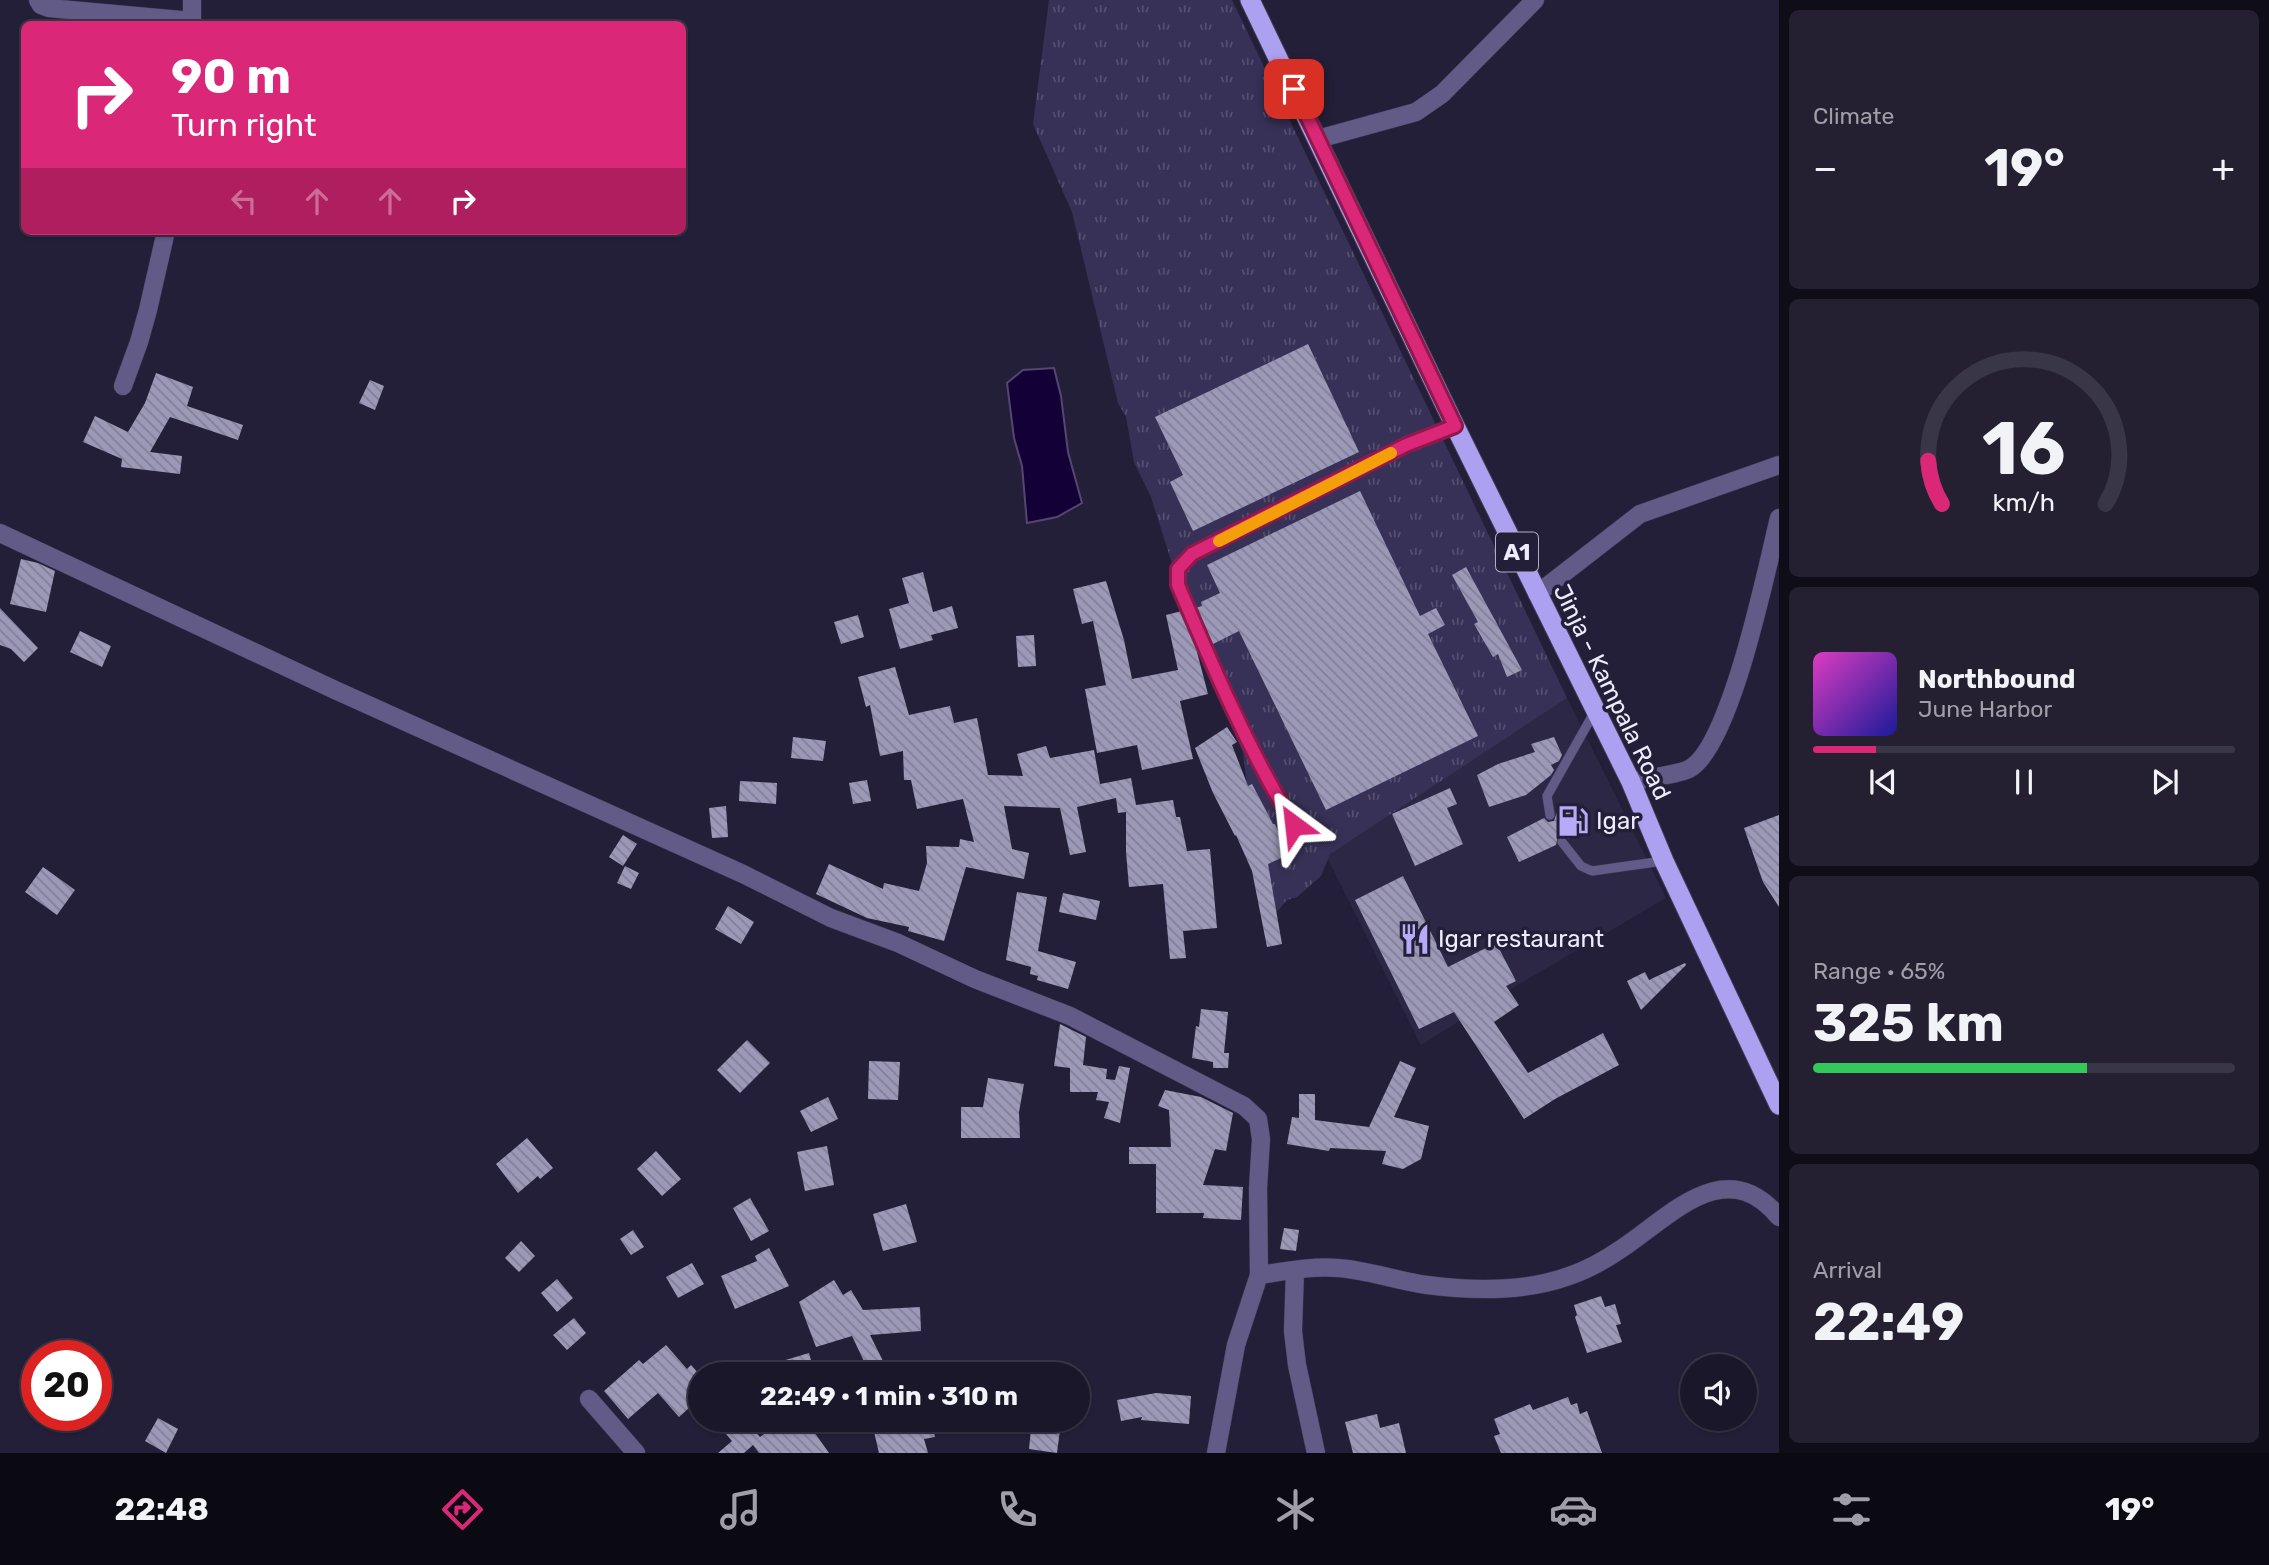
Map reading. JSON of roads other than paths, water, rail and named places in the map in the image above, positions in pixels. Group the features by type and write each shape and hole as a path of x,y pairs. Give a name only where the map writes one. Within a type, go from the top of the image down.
{"highway":[{"name":"Jinja - Kampala Road","path":"1250,0 1455,426 1631,782 1664,861 1779,1105"}],"street":[{"path":"38,0 41,5 49,8 173,21"},
{"path":"192,0 192,21"},
{"path":"1318,139 1416,112 1442,94 1535,0"},
{"path":"123,386 145,321 165,235"},
{"path":"1537,594 1640,514 1779,465"},
{"path":"1631,782 1689,769 1707,753 1728,704 1751,637 1779,518"},
{"path":"0,533 335,690 743,874 831,918 1070,1016 1244,1106 1258,1119 1261,1139 1258,1188 1259,1275 1236,1345 1216,1453"},
{"path":"1259,1275 1312,1267 1340,1268 1427,1285 1475,1289 1510,1288 1569,1276 1601,1261 1672,1210 1711,1191 1728,1188 1750,1194 1770,1207 1779,1217"},
{"path":"1295,1270 1293,1331 1297,1365 1316,1453"},
{"path":"589,1399 636,1453"}],"lane":[{"path":"1294,825 1218,680 1178,585 1178,569 1192,554 1406,445 1455,426"},
{"path":"1550,815 1547,796 1595,711"},
{"path":"1562,842 1581,866 1592,871 1664,861"}],"place":[{"name":"Igar","path":"1573,821"},
{"name":"Igar restaurant","path":"1415,939"}]}
